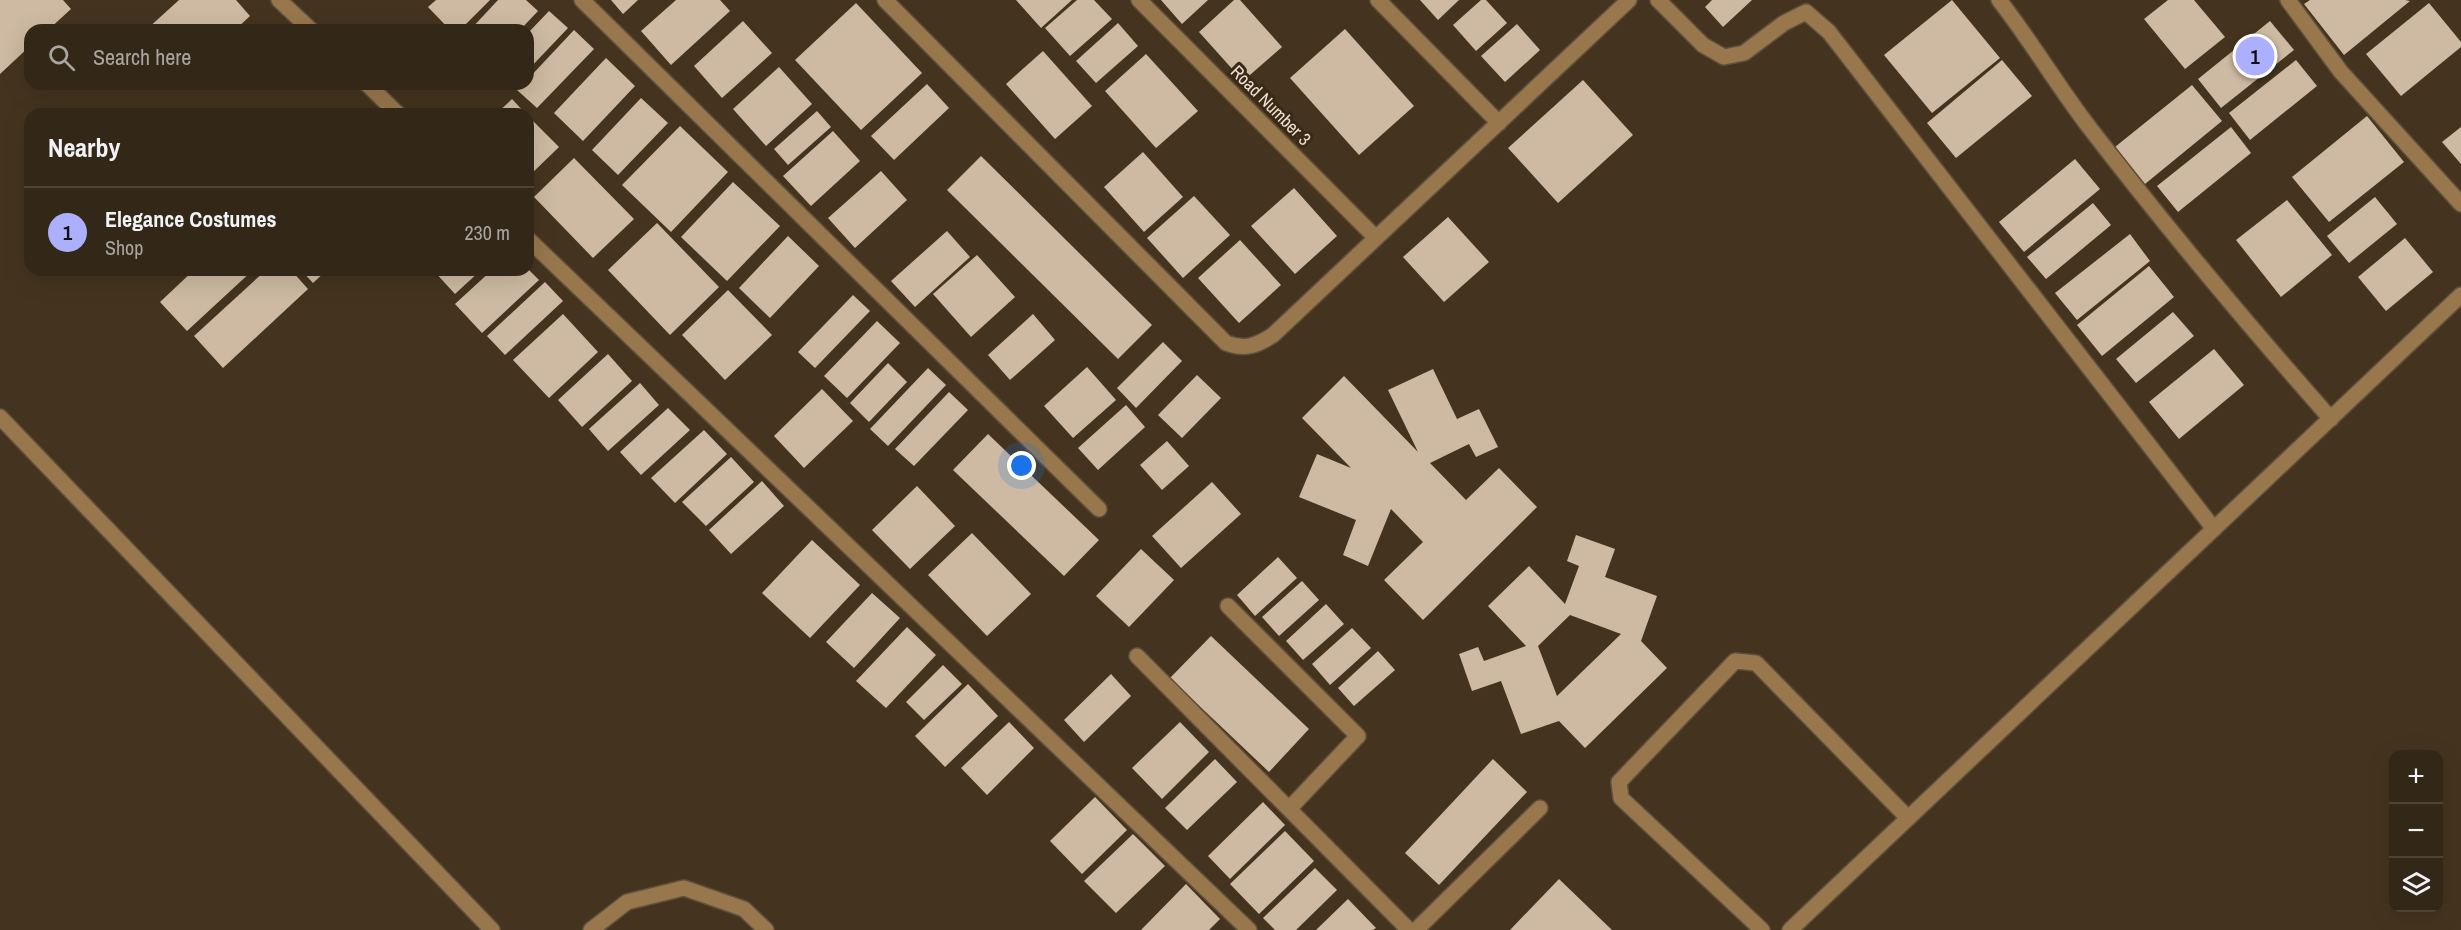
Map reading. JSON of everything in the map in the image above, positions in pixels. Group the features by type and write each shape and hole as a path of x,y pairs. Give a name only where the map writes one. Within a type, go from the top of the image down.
{"street":[{"path":"279,0 305,24"},
{"path":"582,0 1099,509"},
{"path":"885,0 1226,343 1242,349 1261,343 1273,335 1629,0"},
{"name":"Road Number 3","path":"1139,0 1376,238"},
{"path":"1378,0 1499,123"},
{"path":"1658,0 1703,45 1724,57 1744,53 1784,23 1806,12 1829,32 2214,529"},
{"path":"1999,0 2087,124 2219,292 2331,419"},
{"path":"2288,0 2341,72 2461,204"},
{"path":"373,90 392,108"},
{"path":"534,244 1249,930"},
{"path":"1790,930 2461,295"},
{"path":"0,417 492,930"},
{"path":"1228,606 1358,736 1290,808"},
{"path":"1137,656 1290,808 1408,930"},
{"path":"1762,930 1621,798 1618,789 1619,782 1735,661 1756,663 1908,818"},
{"path":"1416,930 1540,808"},
{"path":"591,930 627,902 684,888 744,909 766,930"}],"building":[{"path":"0,0 63,0 71,9 55,24 24,24 24,52 0,74"},
{"path":"179,0 236,0 250,16 241,24 153,24"},
{"path":"436,0 490,0 466,24 444,24 428,7"},
{"path":"498,0 526,0 538,11 526,24 476,24"},
{"path":"611,0 638,0 623,14"},
{"path":"676,0 720,0 730,11 671,65 641,31"},
{"path":"1016,0 1072,0 1041,28"},
{"path":"1077,0 1094,0 1112,19 1070,56 1045,28"},
{"path":"1161,0 1208,0 1182,24"},
{"path":"1234,0 1240,0 1282,47 1243,81 1199,32"},
{"path":"1420,0 1459,0 1438,20"},
{"path":"1481,0 1486,0 1507,23 1476,51 1453,25"},
{"path":"1712,0 1752,0 1723,27 1705,7"},
{"path":"1952,0 2000,58 1932,113 1884,55"},
{"path":"2168,0 2194,0 2225,37 2185,69 2144,19"},
{"path":"2310,0 2410,1 2344,55 2304,4"},
{"path":"856,3 922,73 861,130 795,60"},
{"path":"2429,3 2461,42 2461,47 2401,96 2366,54"},
{"path":"549,11 568,28 534,64 534,27"},
{"path":"743,21 772,53 722,98 694,66"},
{"path":"2270,21 2294,50 2221,108 2198,79"},
{"path":"1118,23 1138,46 1096,83 1076,61"},
{"path":"1517,24 1540,50 1505,82 1481,56"},
{"path":"1345,29 1414,106 1359,155 1290,78"},
{"path":"574,30 594,49 537,108 517,90 534,90 534,73"},
{"path":"1043,51 1092,106 1055,139 1006,84"},
{"path":"1146,54 1198,111 1156,148 1105,91"},
{"path":"606,58 635,86 583,141 554,113"},
{"path":"2002,60 2032,96 1956,158 1927,123"},
{"path":"2296,60 2317,86 2250,140 2229,113"},
{"path":"779,67 812,104 766,146 733,109"},
{"path":"1583,80 1633,135 1558,203 1508,148"},
{"path":"927,84 949,108 894,160 871,136"},
{"path":"2192,85 2222,121 2145,184 2115,147"},
{"path":"641,98 668,123 618,175 592,150"},
{"path":"512,99 520,108 502,108"},
{"path":"817,111 831,127 788,165 774,149"},
{"path":"2367,116 2404,162 2329,222 2292,177"},
{"path":"534,122 559,147 534,171"},
{"path":"680,126 728,172 671,232 622,185"},
{"path":"2231,127 2251,153 2178,212 2157,186"},
{"path":"2461,127 2461,164 2442,142"},
{"path":"833,131 860,161 811,206 783,176"},
{"path":"1143,152 1183,197 1144,232 1104,187"},
{"path":"981,156 1152,325 1118,359 947,190"},
{"path":"574,158 634,219 593,258 534,197"},
{"path":"2075,159 2100,189 2024,252 1999,222"},
{"path":"881,171 907,200 855,248 828,218"},
{"path":"733,182 780,226 727,281 681,237"},
{"path":"1294,188 1337,236 1295,274 1251,226"},
{"path":"1194,196 1230,235 1183,278 1147,238"},
{"path":"2375,197 2397,224 2349,263 2327,236"},
{"path":"2287,200 2332,255 2281,297 2236,240"},
{"path":"2093,203 2111,225 2046,279 2027,257"},
{"path":"1448,217 1489,262 1444,302 1403,257"},
{"path":"657,223 719,287 670,335 608,270"},
{"path":"947,231 970,257 915,307 891,281"},
{"path":"2130,234 2150,261 2077,320 2055,293"},
{"path":"788,236 819,266 770,318 739,288"},
{"path":"2405,238 2433,272 2386,311 2358,277"},
{"path":"1240,240 1281,285 1239,323 1198,278"},
{"path":"977,255 1015,297 971,337 933,294"},
{"path":"2149,266 2174,297 2102,356 2077,325"},
{"path":"534,275 539,280 482,333 455,304 485,276"},
{"path":"188,276 247,276 187,331 160,302"},
{"path":"259,276 296,276 308,289 223,368 194,336"},
{"path":"307,276 321,276 313,283"},
{"path":"438,276 474,276 455,294"},
{"path":"545,282 563,301 505,355 487,336"},
{"path":"728,290 772,335 725,380 682,335"},
{"path":"853,295 870,311 815,368 798,352"},
{"path":"2173,312 2194,336 2136,383 2116,359"},
{"path":"563,314 598,352 549,398 513,360"},
{"path":"1033,314 1055,340 1010,380 988,355"},
{"path":"877,321 900,343 847,398 824,376"},
{"path":"1163,342 1182,361 1136,408 1117,388"},
{"path":"2214,349 2244,385 2179,439 2149,402"},
{"path":"608,354 632,381 582,427 558,400"},
{"path":"888,363 907,382 869,422 850,403"},
{"path":"1087,367 1116,400 1073,438 1044,406"},
{"path":"928,368 946,385 888,446 870,429"},
{"path":"1433,369 1457,419 1479,409 1498,447 1476,457 1469,444 1430,463 1466,500 1499,468 1537,507 1423,620 1384,580 1423,542 1391,509 1368,566 1343,555 1356,520 1299,497 1317,454 1351,468 1302,418 1344,376 1418,452 1388,390"},
{"path":"1197,375 1221,398 1182,438 1158,415"},
{"path":"640,383 659,405 608,451 589,429"},
{"path":"822,389 853,421 804,468 774,436"},
{"path":"949,392 968,410 914,466 895,449"},
{"path":"1126,405 1145,427 1098,470 1078,448"},
{"path":"668,408 690,430 641,475 620,452"},
{"path":"704,430 727,454 675,503 651,478"},
{"path":"988,434 1099,540 1064,576 953,470"},
{"path":"1167,441 1189,466 1162,490 1140,465"},
{"path":"731,457 754,482 706,526 682,502"},
{"path":"762,481 784,506 731,554 709,530"},
{"path":"1212,482 1241,514 1181,568 1152,536"},
{"path":"917,486 955,526 910,569 872,530"},
{"path":"972,533 1031,594 987,636 928,575"},
{"path":"1576,535 1615,549 1605,577 1657,596 1641,641 1667,668 1585,748 1559,721 1521,734 1501,681 1472,691 1459,654 1478,647 1484,661 1526,646 1488,606 1529,566 1565,604 1579,566 1567,561","holes":["1570,615 1621,634 1557,696 1538,646"]},
{"path":"812,540 860,585 810,638 762,593"},
{"path":"1141,549 1174,580 1129,627 1096,596"},
{"path":"1278,557 1297,578 1255,616 1237,595"},
{"path":"1302,581 1319,600 1279,636 1262,617"},
{"path":"872,593 900,618 854,668 826,642"},
{"path":"1326,604 1344,624 1303,660 1286,641"},
{"path":"907,627 936,655 886,708 856,681"},
{"path":"1352,628 1371,648 1330,685 1312,664"},
{"path":"1211,636 1309,729 1269,772 1170,678"},
{"path":"1378,651 1395,670 1354,706 1338,688"},
{"path":"943,665 962,684 924,720 906,702"},
{"path":"1111,674 1131,696 1084,742 1064,720"},
{"path":"968,684 998,716 945,767 915,736"},
{"path":"1009,722 1034,748 987,795 961,768"},
{"path":"1180,722 1209,752 1162,799 1132,768"},
{"path":"1215,759 1237,782 1187,830 1165,808"},
{"path":"1493,759 1527,792 1439,885 1405,853"},
{"path":"1095,797 1127,830 1082,874 1050,841"},
{"path":"1263,802 1285,825 1230,879 1208,856"},
{"path":"1285,831 1314,861 1259,914 1230,884"},
{"path":"1133,834 1165,866 1116,913 1084,881"},
{"path":"1315,868 1337,890 1296,930 1275,930 1263,918"},
{"path":"1559,879 1612,930 1510,930"},
{"path":"1186,884 1220,919 1209,930 1141,930"},
{"path":"1348,899 1376,928 1373,930 1316,930"}],"place":[{"name":"Elegance Costumes","path":"2255,56"}]}
